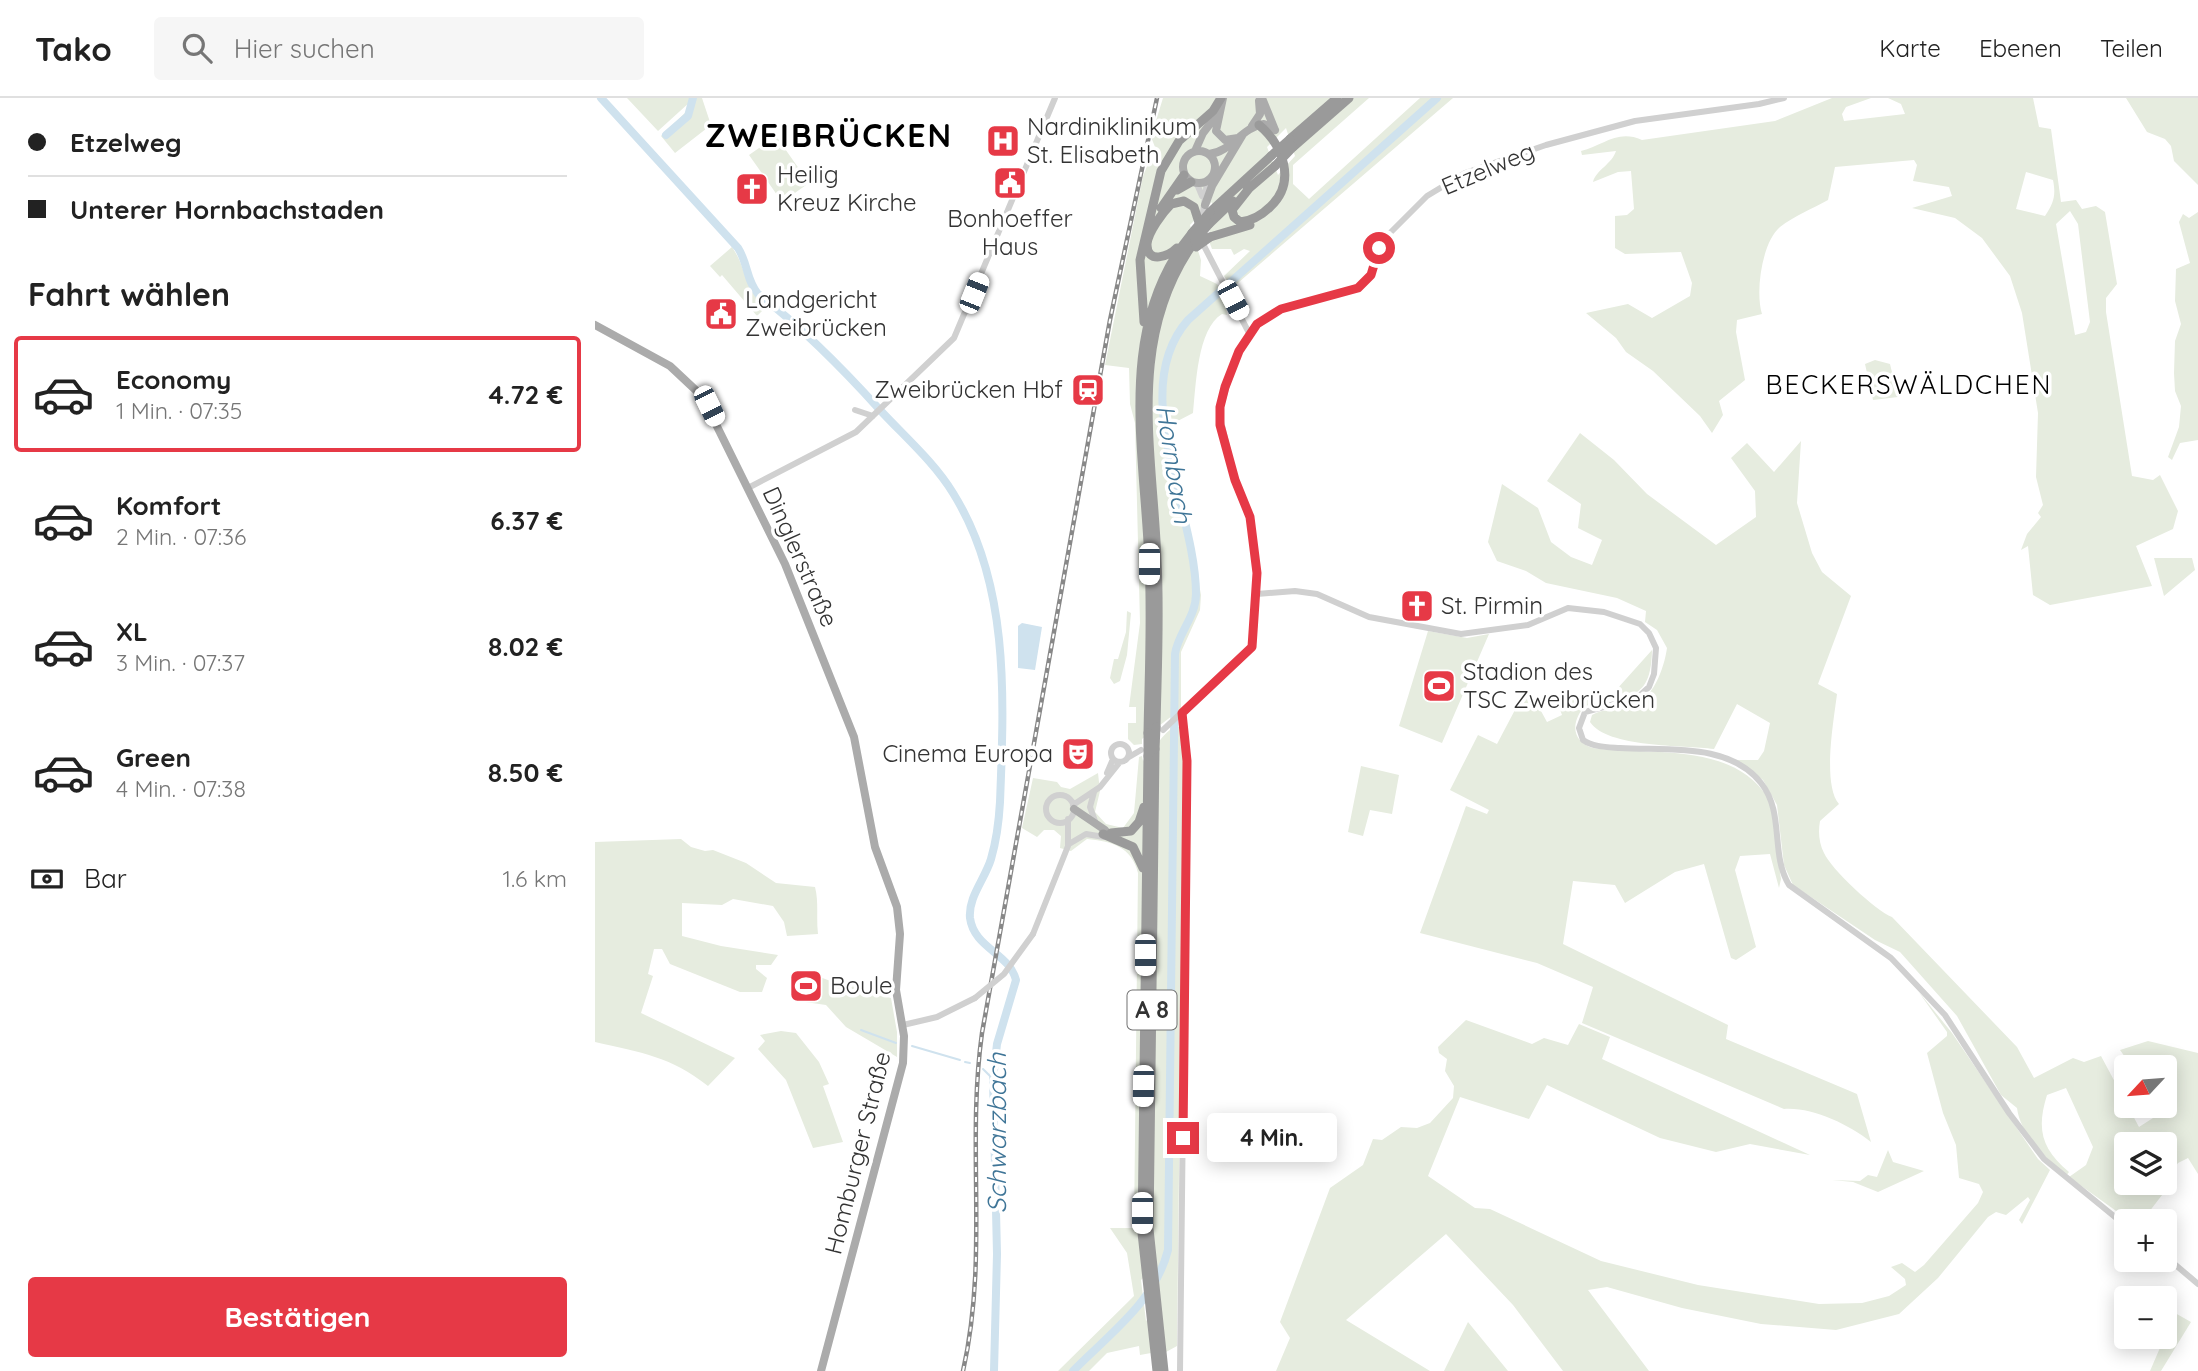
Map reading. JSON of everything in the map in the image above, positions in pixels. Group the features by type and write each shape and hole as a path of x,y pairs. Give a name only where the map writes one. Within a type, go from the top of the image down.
{"highway":[{"path":"1145,334 1140,260 1158,185 1173,148 1187,131 1213,111 1222,98"},
{"name":"A 8","path":"1292,144 1337,98"},
{"name":"A 8","path":"1160,1369 1142,1233 1147,799 1145,753 1158,729 1140,388 1145,334 1157,291 1184,243 1199,235 1206,211 1273,161 1349,98"},
{"path":"1251,186 1232,209 1232,214 1238,221 1247,221 1264,212 1278,199 1286,182 1284,162 1273,136 1256,124"},
{"path":"1157,224 1171,204 1184,201 1194,207 1199,235 1210,237 1262,220 1284,199 1291,180 1290,166 1275,130"},
{"name":"A 8","path":"1148,1274 1155,749 1158,729 1157,564 1148,372 1156,318 1178,267 1199,235 1251,186 1273,161"},
{"path":"1145,237 1191,180"},
{"path":"1184,243 1167,257 1152,254 1148,242 1173,194 1191,180"},
{"path":"1105,833 1120,834 1131,831 1139,822 1147,799"},
{"path":"1105,833 1126,842 1137,851 1146,880"}],"main road":[{"path":"1222,98 1216,127 1218,135 1227,140 1239,139"},
{"path":"1195,151 1208,154 1221,152 1239,139 1256,124 1262,101"},
{"path":"1262,101 1275,130"},
{"path":"1220,111 1195,151 1184,159 1191,180 1207,181 1213,174 1215,165 1239,139"},
{"path":"1256,124 1275,130"},
{"path":"1206,130 1203,143 1215,165"},
{"path":"1206,211 1212,186 1239,139"},
{"name":"Dinglerstraße","path":"595,325 670,366 702,396 783,559 854,737"},
{"name":"Homburger Straße","path":"821,1371 897,1092 904,1055 903,1026 897,990 900,934 897,907 874,847 854,737"},
{"path":"1072,812 1105,833"}],"street":[{"path":"748,488 853,435 958,333 1055,98"},
{"name":"Etzelweg","path":"1249,333 1276,311 1358,288 1371,275 1385,238 1427,196 1465,173 1546,145 1635,121 1759,104 1783,98"},
{"path":"1191,180 1202,197 1206,211"},
{"path":"1206,211 1207,181"},
{"path":"1158,729 1182,713 1251,649 1257,594 1250,517 1235,480 1220,419 1225,387 1249,333 1220,281 1199,235"},
{"path":"855,410 874,416"},
{"path":"1257,594 1299,591 1317,594 1369,617 1468,634 1528,625 1561,609 1580,608 1635,621 1646,629 1655,643 1654,674 1646,692 1631,700 1585,712 1579,728 1583,740 1609,747 1718,755 1752,773 1766,789 1774,808 1781,868 1789,885 1891,958 1945,1015 2009,1113 2044,1159 2114,1216"},
{"path":"1180,1371 1187,761 1182,713"},
{"path":"1117,761 1111,753 1113,746 1119,743 1145,753"},
{"path":"1128,747 1129,757"},
{"path":"1067,847 1067,834 1060,822 1050,817 1047,804 1058,795 1077,797 1098,784 1117,761 1145,753"},
{"path":"1060,822 1095,791 1117,761"},
{"path":"1095,791 1090,810 1105,833"},
{"path":"903,1026 958,1008 1004,974 1033,934 1067,847 1072,812 1069,798"},
{"path":"1067,847 1086,834 1105,833"},
{"path":"2177,1266 2198,1284"}],"shaded area":[{"path":"627,98 702,98 711,125 675,153 661,136 690,108 690,102 658,131"},
{"path":"1163,98 1369,98 1293,165 1293,184 1309,199 1420,98 1453,98 1232,288 1224,276 1250,251 1244,249 1234,255 1231,249 1212,249 1209,241 1212,202 1190,225 1201,260 1200,276 1217,284 1225,299 1227,315 1222,314 1207,332 1199,359 1193,413 1170,425 1201,595 1200,610 1181,652 1181,709 1142,739 1142,744 1134,745 1128,739 1128,723 1136,723 1136,707 1129,707 1140,623 1135,423 1130,404 1129,368 1105,365 1143,176 1155,147 1151,137","holes":["1286,128 1295,156 1278,175 1267,147"]},
{"path":"1832,98 1871,98 1846,107 1842,114 1844,121 1905,114 1901,104 1888,98 2033,98 2039,127 2051,129 2061,202 2076,200 2082,209 2096,206 2105,212 2117,284 2106,298 2106,312 2132,476 2153,480 2160,475 2178,511 2173,529 2136,546 2152,586 2050,605 2033,595 2028,546 2021,550 2027,534 2041,517 2038,513 2043,505 2036,477 2038,413 2022,313 2010,276 1982,238 1955,218 1912,208 1952,196 1949,187 1913,181 1917,165 1914,160 1835,167 1828,200 1791,219 1774,234 1765,255 1760,281 1762,314 1737,320 1736,332 1745,380 1719,401 1723,415 1712,433 1700,416 1653,371 1626,352 1616,338 1586,313 1628,304 1652,318 1690,296 1692,283 1681,252 1625,254 1615,248 1615,216 1627,215 1634,209 1631,171 1618,172 1593,182 1616,151 1582,155 1581,151 1618,137 1642,140 1775,121","holes":["2026,172 2053,180 2053,199 2045,216 2016,209","2070,211 2078,224 2090,322 2086,332 2075,335 2056,224"]},
{"path":"2126,98 2198,98 2198,185 2174,161 2171,146 2165,139 2147,132"},
{"path":"776,136 809,183 782,202 749,155"},
{"path":"2198,212 2198,440 2180,443 2172,460 2168,457 2179,427 2181,406 2175,391 2174,373 2175,341 2181,324 2175,301 2176,269 2190,263 2179,222 2183,214 2189,218"},
{"path":"732,247 753,291 767,306 757,316 722,275 720,277 710,266"},
{"path":"1875,360 1890,364 1898,397 1873,400 1865,364"},
{"path":"1580,433 1614,460 1647,494 1716,545 1756,517 1755,491 1731,458 1747,443 1774,472 1801,441 1797,503 1812,553 1822,572 1851,596 1818,684 1837,694 1830,767 1834,795 1839,804 1820,821 1819,837 1824,853 1844,879 1892,917 2017,1047 2034,1078 2073,1058 2084,1062 2101,1056 2114,1080 2114,1118 2134,1118 2139,1127 2153,1118 2177,1118 2177,1055 2124,1055 2120,1050 2148,1041 2198,1053 2198,1174 2188,1158 2177,1165 2177,1132 2114,1132 2114,1195 2162,1195 2151,1209 2114,1209 2069,1177 2086,1165 2093,1147 2066,1088 2047,1095 2042,1129 2047,1147 2069,1172 2066,1176 2043,1154 2023,1127 2017,1108 2001,1095 1957,1016 1900,952 1875,940 1793,885 1784,865 1777,805 1763,780 1737,760 1758,760 1764,751 1770,723 1737,704 1714,749 1629,741 1612,737 1590,722 1592,715 1630,707 1651,691 1660,674 1667,648 1657,630 1645,622 1646,611 1617,598 1546,583 1526,571 1497,561 1488,542 1502,484 1538,508 1551,542 1571,557 1592,565 1602,540 1578,528 1581,504 1547,481"},
{"path":"2154,558 2192,558 2195,570 2164,596"},
{"path":"1127,611 1131,613 1127,655 1120,681 1114,684 1110,678 1114,659 1118,659 1126,632"},
{"name":"Stadion des TSC Zweibrücken","path":"1428,631 1467,638 1489,634 1442,743 1399,726"},
{"path":"1652,650 1650,670 1645,683 1629,696 1595,702 1583,708 1575,726 1577,736 1593,748 1664,752 1712,759 1734,767 1753,780 1768,798 1774,815 1781,879 1779,888 1770,854 1740,856 1735,870 1756,947 1736,960 1731,958 1704,864 1675,872 1625,903 1615,885 1573,881 1563,944 1728,1025 1726,1039 1857,1094 1871,1142 1829,1118 1806,1111 1784,1109 1582,1023 1593,987 1537,963 1420,933 1466,806 1487,814 1489,810 1450,790 1478,735 1497,744 1526,689 1529,689 1547,722 1562,715 1557,701 1561,692 1576,699 1608,699"},
{"path":"1176,726 1181,728 1184,736 1177,1346 1166,1352 1150,1346 1151,1353 1140,1355 1139,1346 1107,1353 1089,1371 1058,1371 1134,1296 1127,1253 1110,1228 1134,1228 1138,873 1126,851 1112,844 1087,839 1071,851 1060,848 1061,836 1054,830 1044,830 1037,837 1022,828 1033,778 1057,782 1061,787 1070,789 1098,773 1100,791 1095,812 1106,824 1123,828 1134,813 1139,757 1142,756 1143,761","holes":["1154,1268 1159,1306 1146,1321 1141,1280"]},
{"path":"1361,766 1399,775 1392,814 1370,810 1363,836 1348,832"},
{"path":"681,839 691,847 713,850 746,863 776,883 815,887 817,898 818,934 787,936 784,922 773,906 733,899 722,905 682,903 682,936 721,946 778,955 771,965 756,965 756,969 767,978 762,992 740,992 670,964 662,949 654,949 648,974 653,976 641,1013 735,1058 708,1086 668,1062 595,1042 595,842"},
{"path":"806,972 847,987 860,986 873,994 891,998 897,1032 897,1057 846,1027 826,1005 805,1002 797,996"},
{"path":"1918,991 1952,1033 2038,1159 2050,1170 2022,1224 2019,1220 2030,1200 2028,1197 2006,1215 1996,1212 1988,1217 1938,1278 1899,1314 1836,1330 1761,1324 1682,1308 1607,1287 1588,1290 1649,1371 1563,1371 1513,1305 1446,1234 1346,1320 1430,1371 1276,1371 1290,1338 1280,1322 1330,1188 1363,1165 1373,1139 1382,1140 1401,1127 1417,1128 1430,1123 1453,1098 1454,1086 1445,1071 1447,1059 1439,1053 1438,1047 1466,1020 1532,1044 1544,1038 1568,1045 1579,1024 1610,1037 1602,1059 1810,1155 1750,1144 1716,1152 1660,1138 1547,1085 1529,1119 1460,1097 1428,1176 1475,1208 1490,1209 1601,1261 1698,1285 1819,1304 1862,1303 1889,1296 1906,1285 1905,1279 1891,1267 1902,1263 1915,1272 1924,1265 1978,1203 1983,1192 1979,1184 1959,1178 1956,1145 1943,1113 1927,1053 1947,1036 1947,1032"},
{"path":"781,1031 796,1033 819,1062 829,1084 823,1086 843,1142 813,1148 786,1080 758,1049 765,1041 760,1035"},
{"path":"1888,1150 1893,1162 1924,1171 1878,1192 1853,1182 1832,1180 1860,1181 1868,1175 1877,1177"},
{"path":"2177,1314 2191,1322 2177,1345"},
{"path":"1468,1322 1508,1371 1444,1371"},
{"path":"2159,1349 2174,1349 2161,1371 2150,1371"}],"water":[{"path":"1022,623 1042,627 1035,670 1018,668 1018,626"}],"waterway":[{"name":"Schwarzbach","path":"601,98 738,248 758,294 822,349 937,471 953,493 972,528 985,565 994,604 1002,683 1000,802 993,852 977,888 970,918 978,937 1006,963 1016,980 997,1044 993,1079 997,1254 994,1371"},
{"path":"666,135 688,116 693,98"},
{"name":"Hornbach","path":"1073,1371 1141,1302 1162,1269 1168,1250 1175,654 1193,610 1196,594 1193,561 1163,416 1163,381 1171,348 1188,320 1437,98"},
{"path":"861,1030 896,1043"},
{"path":"912,1046 960,1060"},
{"path":"965,1062 970,1063"},
{"path":"983,1069 993,1079"}],"railway":[{"path":"963,1371 975,1285 976,1118 982,1033 1110,320 1157,98"}],"place":[{"name":"Nardiniklinikum St. Elisabeth","path":"1003,141"},
{"name":"Bonhoeffer Haus","path":"1010,183"},
{"name":"Heilig Kreuz Kirche","path":"752,189"},
{"name":"Landgericht Zweibrücken","path":"721,314"},
{"name":"Zweibrücken Hbf","path":"1088,390"},
{"name":"St. Pirmin","path":"1417,606"},
{"name":"Stadion des TSC Zweibrücken","path":"1439,686"},
{"name":"Cinema Europa","path":"1078,754"},
{"name":"Boule","path":"806,986"}],"district":[{"name":"ZWEIBRÜCKEN","path":"829,136"},
{"name":"BECKERSWÄLDCHEN","path":"1909,385"}],"route":[{"path":"1183,1138 1187,761 1185,721 1182,713 1251,649 1257,582 1250,517 1235,480 1220,425 1222,396 1239,351 1257,324 1281,309 1358,288 1371,275 1379,248"}]}
